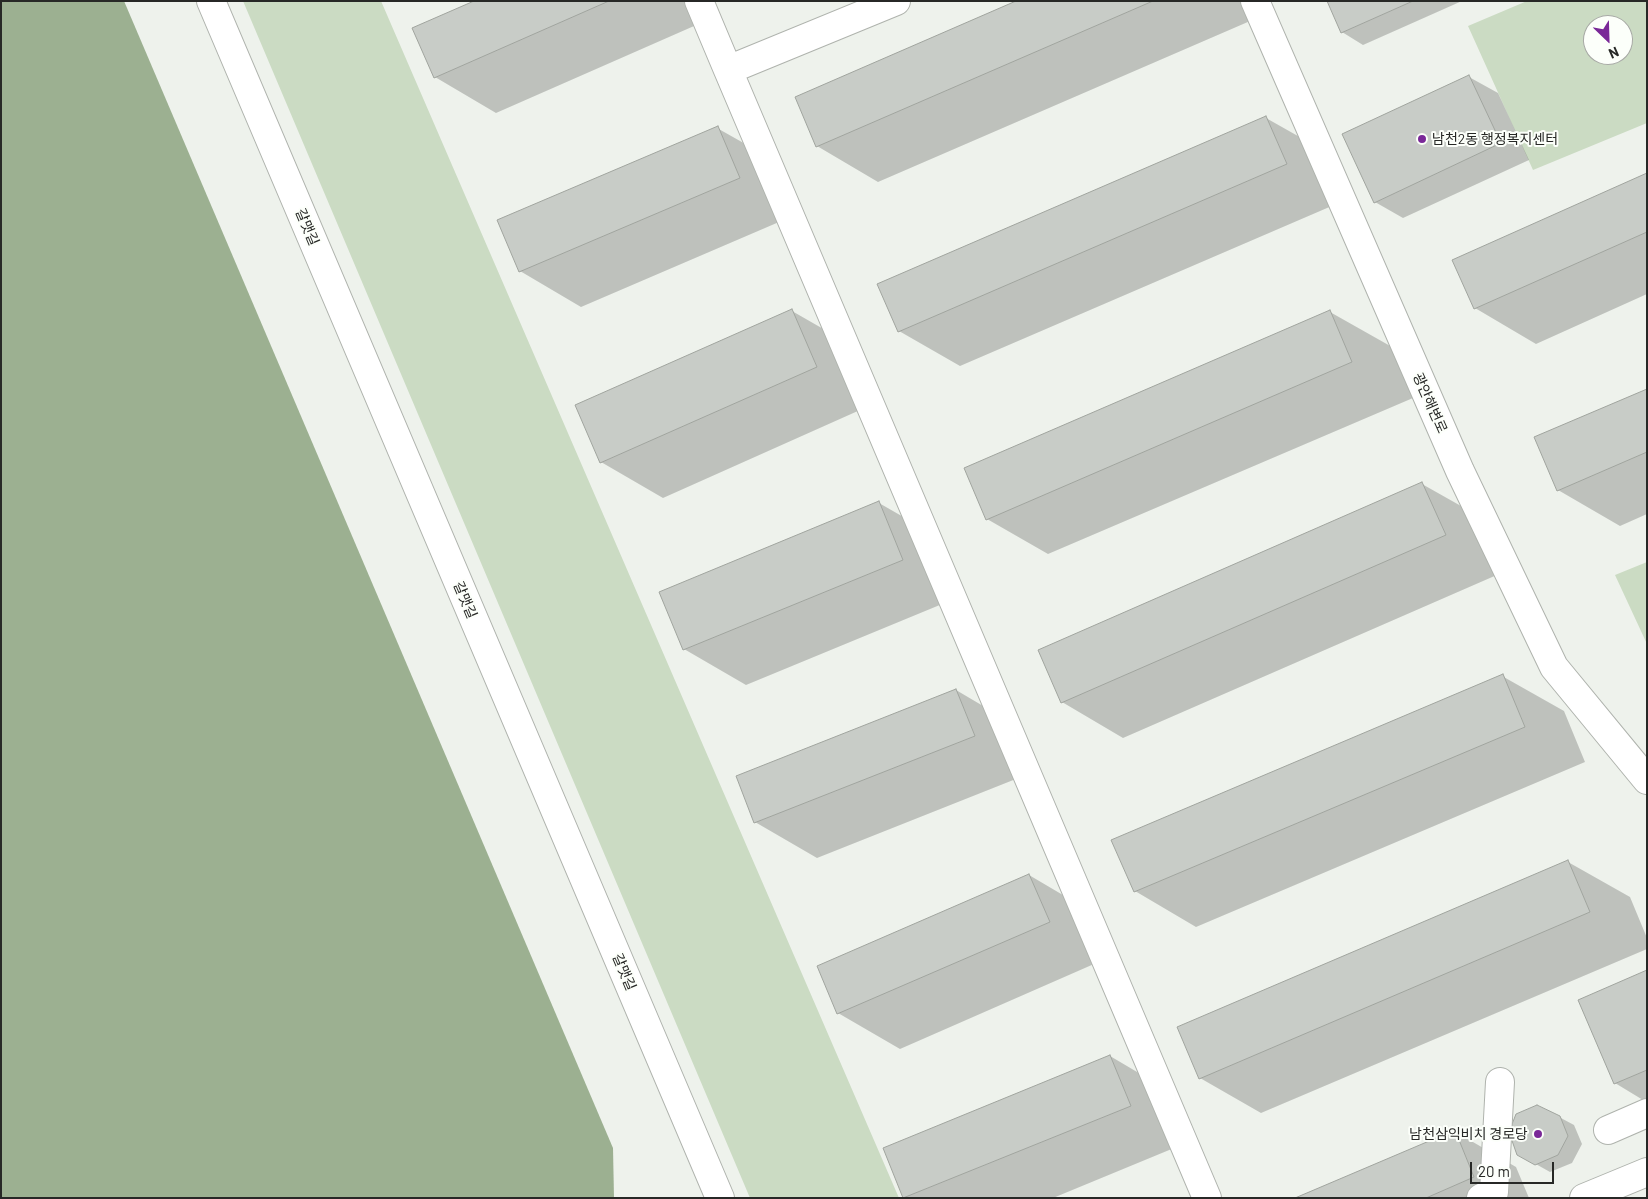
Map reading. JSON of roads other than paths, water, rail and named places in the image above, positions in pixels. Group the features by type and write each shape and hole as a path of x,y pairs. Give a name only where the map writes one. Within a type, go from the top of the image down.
{"street":[{"name":"갈맷길","path":"211,1 720,1198"},
{"path":"699,1 1208,1198"},
{"path":"728,70 896,1"},
{"name":"광안해변로","path":"1255,1 1460,471 1554,667 1647,780"},
{"path":"1481,1198 1494,1192 1500,1082"},
{"path":"1608,1130 1647,1113"},
{"path":"1584,1198 1647,1172"}],"place":[{"name":"남천2동 행정복지센터","path":"1422,139"},
{"name":"남천삼익비치 경로당","path":"1538,1134"}]}
